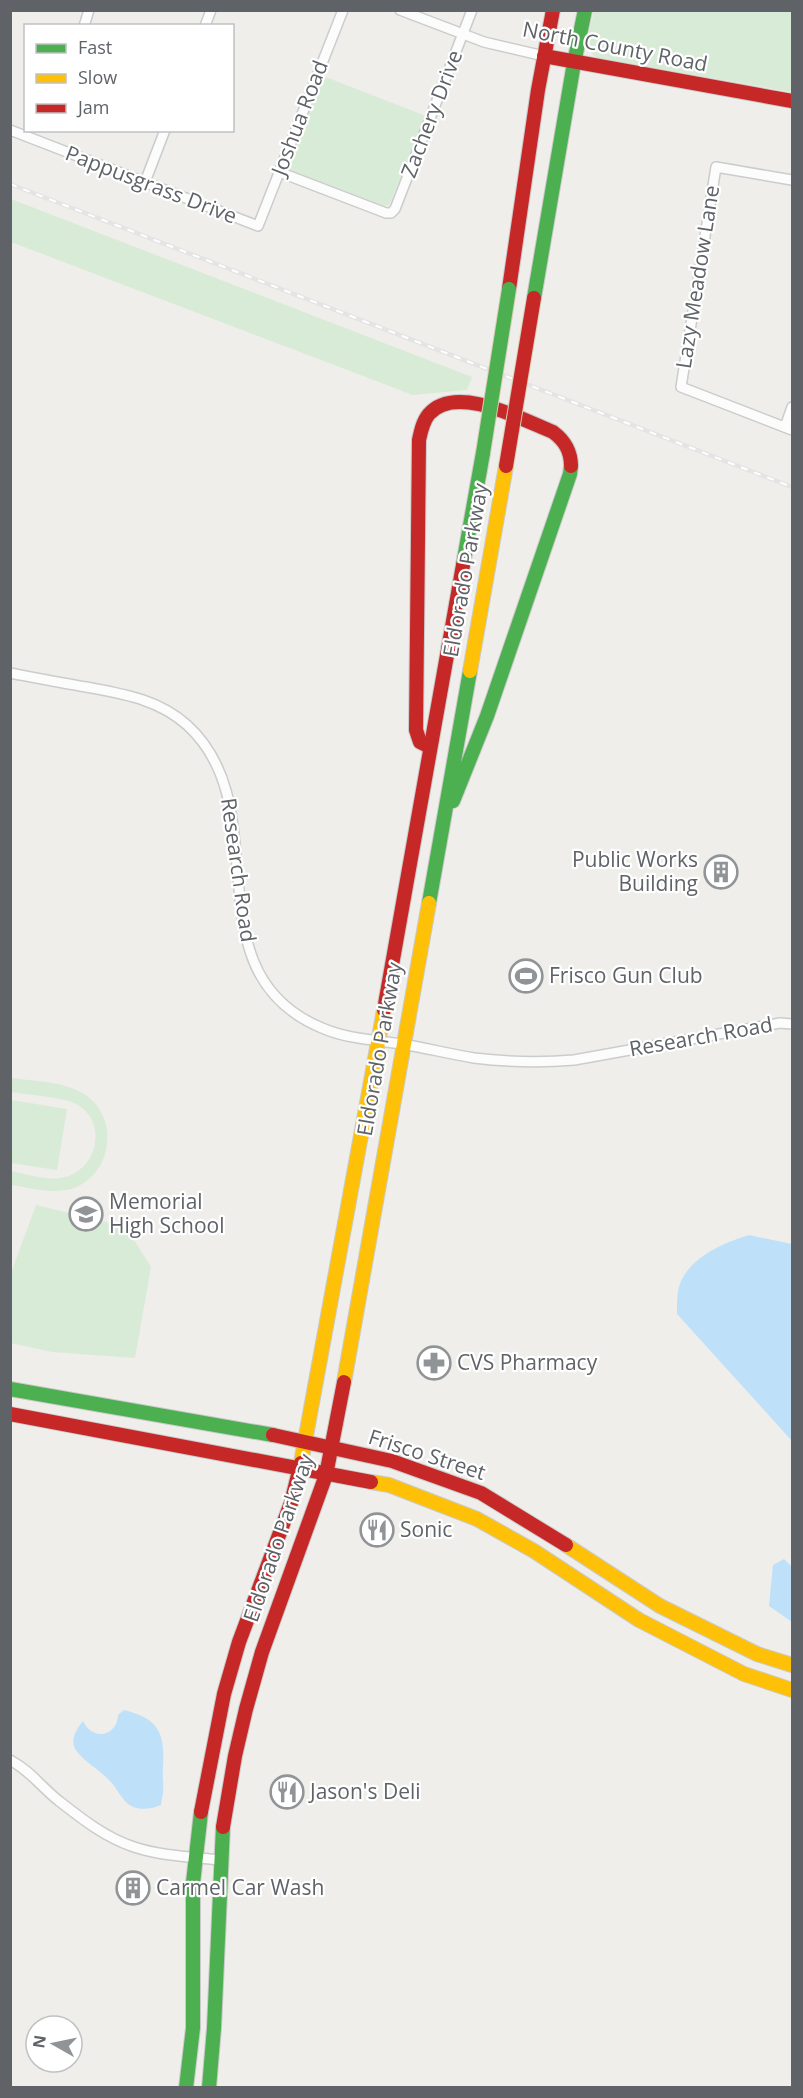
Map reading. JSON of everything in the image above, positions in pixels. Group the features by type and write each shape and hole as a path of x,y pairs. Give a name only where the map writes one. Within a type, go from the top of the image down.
{"main road":[{"name":"Eldorado Parkway","path":"186,2088 193,2021 194,1857 212,1747 238,1642 288,1512 306,1441 483,453 553,10"},
{"name":"Eldorado Parkway","path":"209,2088 222,1831 235,1756 262,1652 326,1475 332,1447 585,10"},
{"name":"North County Road","path":"544,56 792,101"},
{"path":"430,747 422,745 417,739 416,730 419,440 430,413 447,403 459,401 480,405 553,432 562,438 569,448 573,461 487,716 438,841"},
{"path":"343,1237 367,1241"},
{"name":"Frisco Street","path":"10,1389 306,1441 392,1461 481,1493 660,1606 757,1654 792,1665"},
{"name":"Frisco Street","path":"10,1414 389,1485 477,1519 534,1551 639,1620 744,1674 792,1690"},
{"path":"238,1642 262,1652"},
{"path":"744,1674 757,1654"},
{"path":"193,2021 214,2022"}],"street":[{"name":"Joshua Road","path":"258,226 343,10"},
{"name":"North County Road","path":"400,10 462,35 501,47 544,56"},
{"name":"Zachery Drive","path":"279,171 388,214 394,209 472,10"},
{"name":"Pappusgrass Drive","path":"10,130 258,226"},
{"path":"39,141 42,132"},
{"path":"145,182 164,132"},
{"name":"Lazy Meadow Lane","path":"789,429 681,387 716,167 792,180"},
{"path":"789,429 792,407"},
{"name":"Research Road","path":"10,673 136,696 165,710 187,725 212,755 228,794 244,933 250,954 259,974 281,1001 309,1022 335,1033 474,1058 541,1063 574,1060 780,1023 792,1024"},
{"path":"10,1760 27,1770 78,1816 113,1838 142,1849 220,1860"}],"green space":[{"path":"594,11 792,11 792,92 597,58 589,49 588,43"},
{"path":"323,76 426,116 389,205 384,206 289,170 287,166"},
{"path":"11,199 472,377 467,390 413,395 11,242"},
{"path":"11,1078 66,1086 82,1093 94,1102 107,1128 107,1143 104,1157 97,1170 87,1180 74,1188 59,1191 11,1185 11,1171 52,1179 76,1172 91,1156 96,1134 87,1113 78,1105 56,1098 11,1092"},
{"path":"11,1100 67,1109 57,1170 11,1163"},
{"path":"36,1205 126,1227 151,1267 135,1358 52,1352 11,1343 11,1273"}],"water":[{"path":"749,1235 792,1244 792,1441 677,1314 678,1291 688,1270 696,1261 717,1248"},
{"path":"784,1559 792,1567 792,1622 769,1606 773,1565"},
{"path":"124,1710 153,1723 161,1737 163,1789 161,1805 143,1809 129,1805 111,1782 79,1755 74,1746 74,1736 83,1721 92,1732 104,1734 113,1728 118,1715"}],"railway":[{"path":"10,184 792,487"}],"traffic: fast":[{"path":"534,298 585,10"},
{"path":"483,453 509,289"},
{"path":"463,565 483,453"},
{"path":"453,801 487,716 571,466"},
{"path":"429,903 470,671"},
{"path":"10,1389 273,1435"},
{"path":"186,2088 193,2028 193,1883 201,1812"},
{"path":"209,2088 223,1827"}],"traffic: slow":[{"path":"470,671 506,466"},
{"path":"344,1382 429,903"},
{"path":"301,1463 384,1010"},
{"path":"371,1482 389,1485 477,1519 534,1551 639,1620 744,1674 792,1690"},
{"path":"566,1545 660,1606 757,1654 792,1665"}],"traffic: jam":[{"path":"509,289 538,90 553,10"},
{"path":"544,56 792,101"},
{"path":"506,466 534,298"},
{"path":"430,747 420,742 416,730 419,440 425,420 441,405 456,402 490,407 553,432 566,447 571,466"},
{"path":"384,1010 463,565"},
{"path":"223,1827 235,1756 246,1709 262,1652 326,1475 344,1382"},
{"path":"10,1414 371,1482"},
{"path":"273,1435 392,1461 481,1493 566,1545"},
{"path":"201,1812 224,1694 239,1642 291,1503 301,1463"}],"place":[{"name":"Public Works Building","path":"721,872"},
{"name":"Frisco Gun Club","path":"526,976"},
{"name":"Memorial High School","path":"86,1214"},
{"name":"CVS Pharmacy","path":"434,1363"},
{"name":"Sonic","path":"377,1530"},
{"name":"Jason's Deli","path":"287,1792"},
{"name":"Carmel Car Wash","path":"133,1888"}]}
